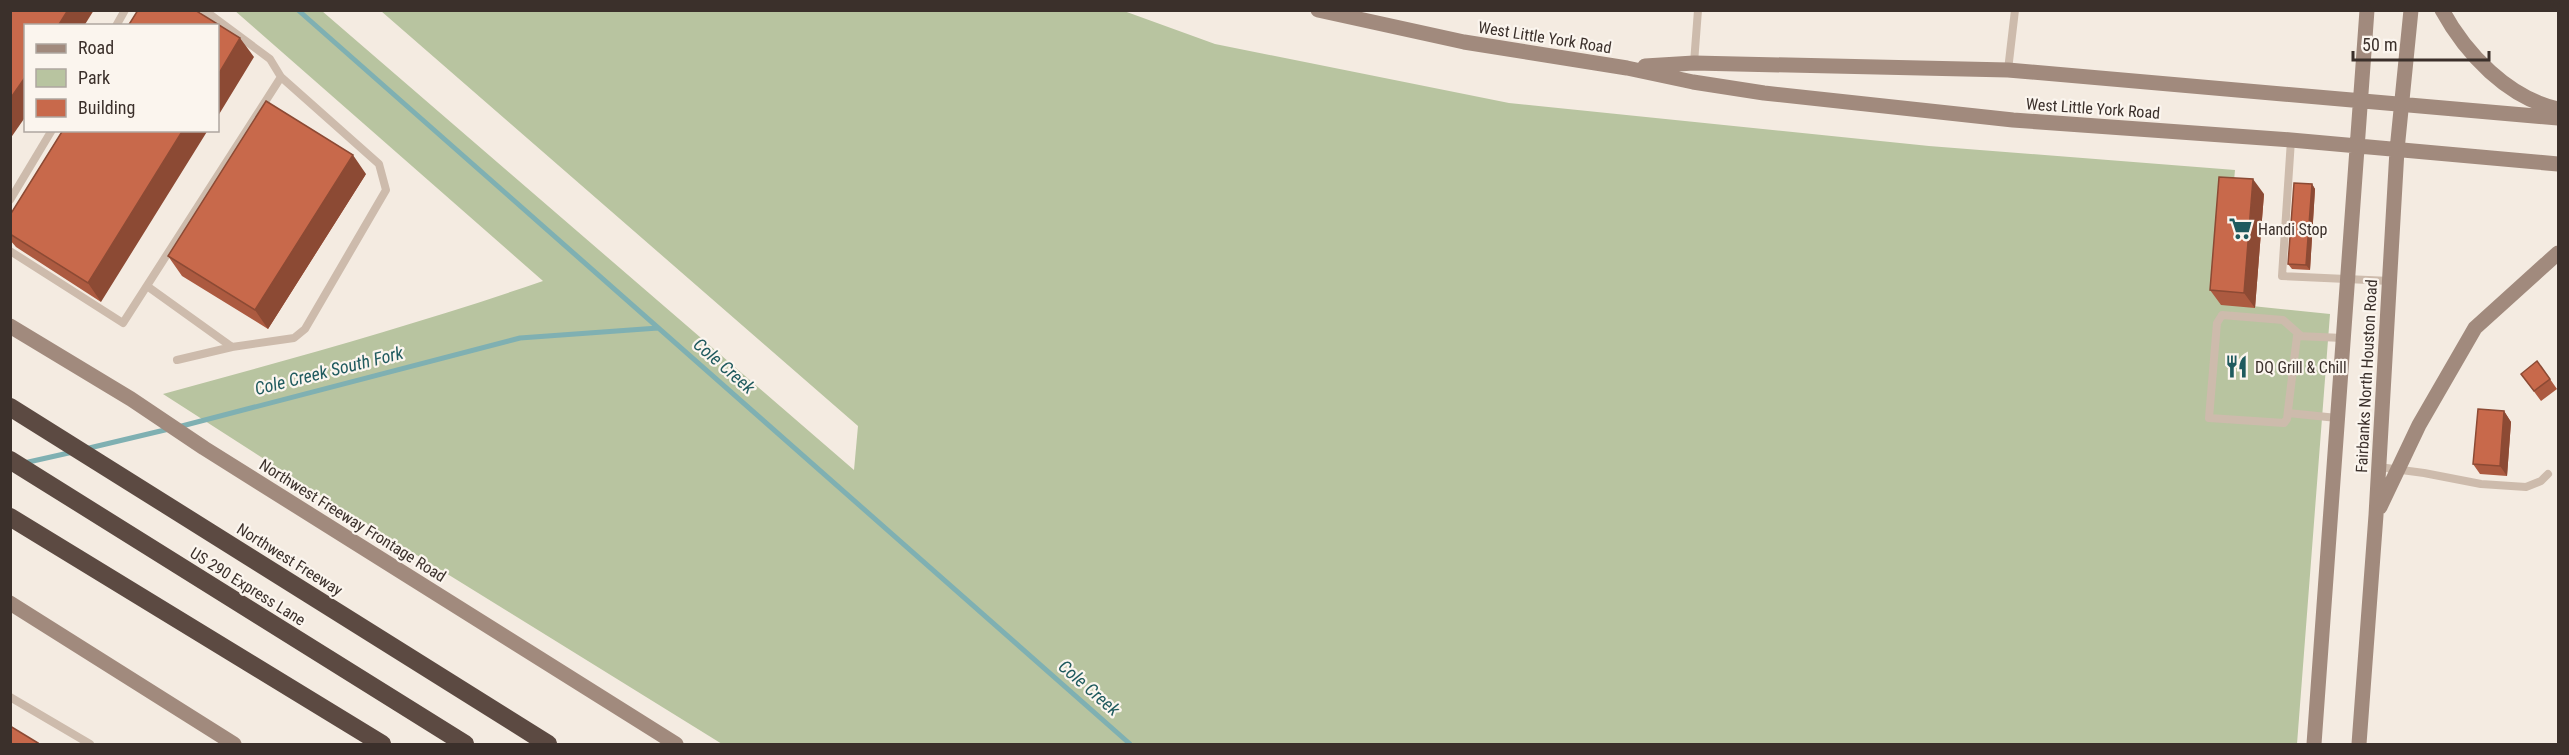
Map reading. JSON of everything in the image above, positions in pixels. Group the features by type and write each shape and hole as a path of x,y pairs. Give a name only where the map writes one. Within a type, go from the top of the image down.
{"highway":[{"name":"Northwest Freeway","path":"10,407 548,744"},
{"name":"US 290 Express Lane","path":"10,460 465,744"},
{"path":"10,518 382,744"}],"main road":[{"name":"West Little York Road","path":"1318,10 1464,42 1764,93 2013,120 2291,140 2559,164"},
{"name":"Fairbanks North Houston Road","path":"2314,744 2367,10"},
{"name":"Fairbanks North Houston Road","path":"2359,744 2376,515 2397,150 2411,10"},
{"path":"2442,10 2452,29 2500,83 2546,106 2559,109"},
{"name":"West Little York Road","path":"1627,68 1694,63 2008,70 2559,118"},
{"path":"2376,515 2419,425 2475,328 2559,253"},
{"name":"Northwest Freeway Frontage Road","path":"10,326 131,399 204,448 676,744"},
{"path":"11,604 234,744"}],"lane":[{"path":"117,24 125,10"},
{"path":"177,360 299,335 305,329 386,190 379,165 281,77 270,59 204,10"},
{"path":"1694,63 1698,10"},
{"path":"2008,70 2015,10"},
{"path":"10,251 123,323 281,77"},
{"path":"10,200 51,132"},
{"path":"2291,140 2282,276 2390,280"},
{"path":"147,286 232,347"},
{"path":"2300,335 2296,339 2287,419 2280,424 2209,418 2217,323 2222,315 2283,320 2300,335 2343,338"},
{"path":"2288,413 2337,418"},
{"path":"2379,468 2472,483 2526,487 2541,481 2548,474"},
{"path":"10,697 90,744"}],"green space":[{"path":"234,10 322,11 854,470 858,426 381,11 1124,11 1215,44 1509,103 1929,146 2235,170 2223,303 2330,314 2297,744 722,744 331,502 163,394 402,326 543,281"}],"building":[{"path":"10,10 68,10 59,24 24,24 24,79 10,99"},
{"path":"138,10 195,10 218,24 129,24"},
{"path":"219,25 240,38 219,73"},
{"path":"266,101 353,155 255,310 168,256"},
{"path":"62,132 182,132 88,283 10,234 10,215"},
{"path":"2219,177 2253,179 2244,293 2210,290"},
{"path":"2294,183 2312,184 2306,265 2288,264"},
{"path":"2537,361 2550,379 2534,391 2521,374"},
{"path":"2478,409 2504,411 2500,466 2473,464"},
{"path":"10,726 38,743 10,744"}],"waterway":[{"name":"Cole Creek","path":"298,10 1130,744"},
{"name":"Cole Creek South Fork","path":"178,427 520,338 658,328"},
{"name":"Cole Creek South Fork","path":"85,449 169,429"},
{"name":"Cole Creek South Fork","path":"24,463 73,452"}],"place":[{"name":"Handi Stop","path":"2240,229"},
{"name":"DQ Grill & Chill","path":"2237,367"}]}
